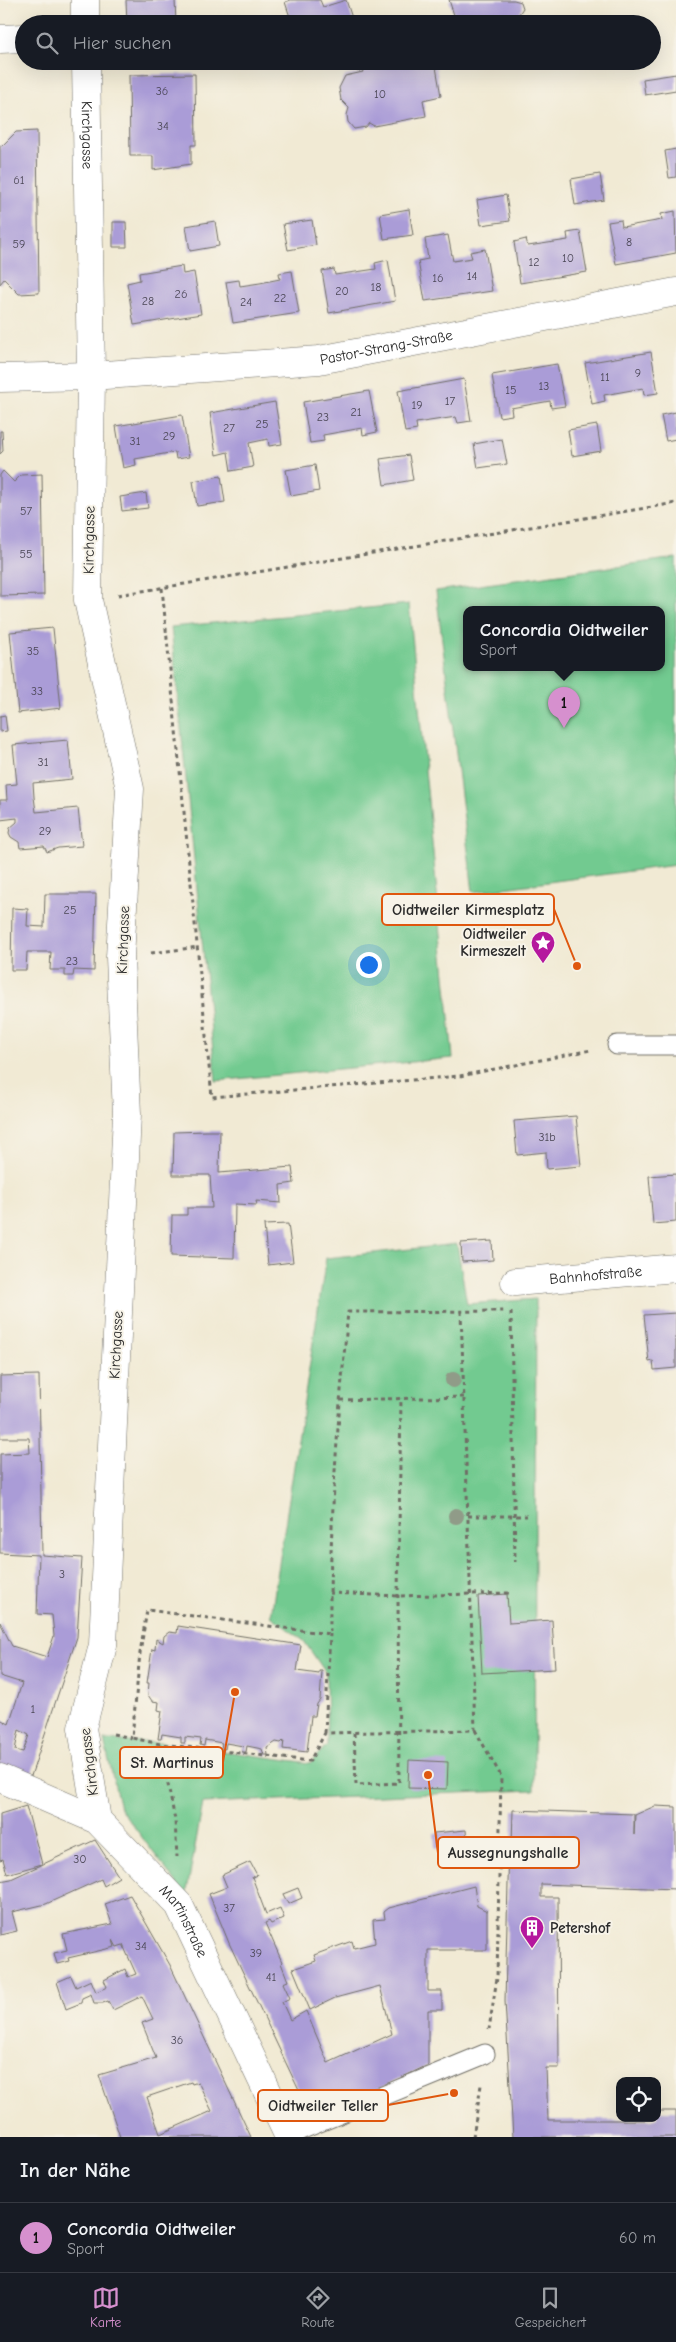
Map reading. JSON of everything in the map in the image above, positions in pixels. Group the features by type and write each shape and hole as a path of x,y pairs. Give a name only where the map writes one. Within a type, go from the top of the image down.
{"street":[{"path":"85,0 85,15"},
{"path":"0,39 15,38"},
{"name":"Kirchgasse","path":"86,70 91,376 88,600 130,789 120,957 127,1114 103,1645 82,1728 97,1820"},
{"name":"Pastor-Strang-Straße","path":"0,378 91,376 319,360 676,292"},
{"name":"Bahnhofstraße","path":"515,1282 676,1268"},
{"name":"Martinstraße","path":"0,1778 97,1820 179,1906 288,2136"}],"lane":[{"path":"617,1045 676,1045"},
{"path":"288,2136 485,2054"}],"path":[{"path":"88,600 676,503"},
{"path":"162,588 212,1097 460,1076 617,1045"},
{"path":"120,957 198,947"},
{"path":"330,1634 147,1610 140,1653 132,1738 160,1744 310,1761 325,1733 330,1634 329,1593 340,1400 348,1312 518,1310"},
{"path":"461,1311 475,1730 501,1776 497,1978 472,2137"},
{"path":"511,1311 515,1562"},
{"path":"340,1400 464,1397"},
{"path":"354,1733 356,1785 399,1783 398,1596 401,1398"},
{"path":"468,1516 527,1516"},
{"path":"329,1593 398,1596 509,1593"},
{"path":"325,1733 475,1730"},
{"path":"160,1744 175,1820"}],"green space":[{"path":"676,558 676,865 473,892 436,591"},
{"path":"409,604 453,1058 216,1081 171,627"},
{"path":"457,1244 467,1304 536,1299 534,1790 203,1803 186,1896 120,1808 104,1740 164,1743 310,1763 327,1745 326,1673 304,1641 271,1616 326,1258"}],"building":[{"path":"126,0 175,0 176,15 127,15"},
{"path":"291,0 320,0 323,7 346,0 351,15 289,15 285,2"},
{"path":"449,0 514,0 521,2 523,8 519,15 454,15"},
{"path":"362,70 437,70 441,96 423,100 426,116 374,126 369,123 366,127 354,129 348,122 349,108 341,100 339,88 345,76 363,72"},
{"path":"195,74 196,145 191,145 191,164 153,170 153,156 130,156 129,75"},
{"path":"676,74 676,90 645,95 643,79"},
{"path":"37,131 39,293 19,294 4,279 0,284 0,145 2,146 16,132"},
{"path":"676,149 676,177 669,178 665,151"},
{"path":"600,174 604,200 575,205 571,179"},
{"path":"506,195 510,221 481,225 477,200"},
{"path":"409,209 413,235 384,239 380,214"},
{"path":"675,211 676,253 616,264 608,222 621,220 622,227 662,220 661,214"},
{"path":"312,220 316,245 288,250 283,224"},
{"path":"215,221 219,246 190,251 186,226"},
{"path":"113,222 126,222 127,247 113,247"},
{"path":"580,231 587,272 520,283 514,242 526,239 528,246 568,240 567,233"},
{"path":"448,235 453,261 472,258 470,252 485,249 492,291 425,301 418,261 428,259 425,239"},
{"path":"388,260 395,301 329,313 322,271 334,269 335,275 376,269 375,263"},
{"path":"182,266 183,274 194,272 201,314 134,325 127,283 140,280 139,273"},
{"path":"292,271 299,313 233,323 226,282 239,280 240,286 260,283 280,279 279,273"},
{"path":"651,352 658,393 644,395 643,388 604,395 605,401 592,404 585,363"},
{"path":"557,364 565,406 551,408 550,401 511,408 512,415 499,417 492,375"},
{"path":"464,379 471,421 458,423 456,417 416,423 417,430 405,432 398,391"},
{"path":"369,391 377,432 363,435 362,428 323,435 324,441 310,443 303,402"},
{"path":"275,402 282,444 269,446 268,439 249,443 253,467 231,471 228,452 216,455 210,413"},
{"path":"676,412 676,439 666,441 661,415"},
{"path":"182,415 189,457 176,459 175,452 135,459 136,465 123,468 116,426"},
{"path":"597,425 601,451 572,456 568,430"},
{"path":"0,431 2,431 3,451 0,454"},
{"path":"502,439 507,464 478,468 474,444"},
{"path":"409,455 413,480 384,485 380,459"},
{"path":"315,465 319,491 291,496 286,470"},
{"path":"3,471 14,482 21,475 42,474 44,595 0,596 0,475"},
{"path":"221,476 225,502 197,506 193,481"},
{"path":"146,493 148,508 122,511 120,497"},
{"path":"53,628 61,708 18,713 10,632"},
{"path":"5,715 7,731 0,732 0,716"},
{"path":"68,740 72,779 33,783 34,797 36,812 78,808 82,846 58,848 47,852 44,846 20,848 19,842 11,837 9,833 10,828 17,822 17,818 0,820 0,800 7,800 6,785 17,784 13,745"},
{"path":"45,894 96,894 94,971 74,970 73,976 65,976 65,970 50,970 51,952 27,952 26,970 11,970 12,908 28,909 27,926 44,927"},
{"path":"576,1116 581,1166 547,1169 546,1152 517,1155 514,1121"},
{"path":"220,1131 219,1173 292,1167 294,1183 280,1185 281,1203 256,1201 257,1205 235,1204 234,1258 171,1256 172,1215 187,1215 187,1208 212,1208 210,1175 173,1175 174,1132"},
{"path":"676,1174 676,1222 653,1224 649,1176"},
{"path":"288,1224 293,1262 268,1265 264,1225"},
{"path":"492,1241 493,1260 462,1262 461,1243"},
{"path":"676,1313 676,1368 654,1370 653,1361 649,1362 644,1315"},
{"path":"39,1375 42,1555 82,1558 77,1637 30,1779 0,1768 0,1719 9,1724 22,1683 0,1676 0,1622 12,1646 47,1657 54,1636 52,1615 37,1614 39,1555 0,1553 0,1454 30,1453 29,1438 0,1438 0,1376","holes":["19,1730 29,1735 23,1752 15,1750"]},
{"path":"507,1594 509,1623 552,1620 555,1669 482,1673 478,1596"},
{"path":"178,1626 301,1645 297,1671 319,1674 319,1671 322,1671 320,1700 317,1704 315,1716 311,1716 307,1752 283,1749 284,1740 281,1743 276,1742 267,1748 268,1755 264,1755 262,1749 247,1746 246,1752 242,1752 243,1746 226,1743 225,1749 221,1748 222,1743 205,1740 204,1746 200,1745 201,1739 185,1737 185,1743 181,1743 181,1737 162,1734 161,1739 158,1739 162,1711 158,1710 159,1702 152,1701 148,1695 149,1683 147,1683 152,1649 155,1650 156,1639 163,1643 164,1636 169,1632 177,1633"},
{"path":"409,1760 448,1762 447,1789 408,1788"},
{"path":"26,1806 42,1864 7,1874 3,1859 0,1860 0,1814"},
{"path":"655,1806 676,1807 676,1889 541,1884 541,1897 558,1897 559,2068 546,2068 548,2120 661,2122 661,2111 676,2111 676,2137 513,2137 505,2001 509,1844 512,1844 513,1810 634,1814 634,1835 635,1815"},
{"path":"466,1830 467,1845 435,1848 434,1833"},
{"path":"95,1840 119,1877 104,1886 101,1879 46,1904 12,1912 17,1931 0,1935 0,1881 11,1879"},
{"path":"250,1862 257,1875 252,1877 266,1914 280,1908 284,1918 271,1924 269,1921 265,1923 288,1981 283,1983 290,1998 282,2002 290,2020 306,2011 328,2063 392,2034 380,1986 335,1998 310,2010 293,1969 316,1961 314,1955 352,1941 354,1948 375,1943 373,1920 385,1919 384,1912 389,1908 474,1886 477,1906 487,1911 487,1950 428,1950 428,1991 442,1991 442,2010 428,2010 428,2065 313,2120 229,1943 209,1894 227,1887 222,1875"},
{"path":"298,1888 302,1898 288,1904 283,1894"},
{"path":"130,1895 170,1965 251,2137 120,2137 99,2075 156,2058 142,2023 153,2019 142,1996 113,2010 108,2001 94,2003 91,1994 82,1998 81,2003 66,2009 57,1982 71,1976 76,1987 91,1980 96,1992 107,1987 104,1980 125,1969 128,1977 136,1974 123,1945 117,1947 113,1940 115,1947 68,1958 69,1961 57,1964 54,1953 67,1950 63,1934 112,1924 105,1904","holes":["191,2082 192,2084 198,2082 212,2111 160,2134 147,2097"]}],"place":[{"name":"Concordia Oidtweiler","path":"564,728"},
{"name":"Oidtweiler Kirmeszelt","path":"543,964"},
{"name":"Oidtweiler Kirmesplatz","path":"577,966"},
{"name":"St. Martinus","path":"235,1692"},
{"name":"Aussegnungshalle","path":"428,1775"},
{"name":"Petershof","path":"532,1949"},
{"name":"Oidtweiler Teller","path":"454,2093"}]}
